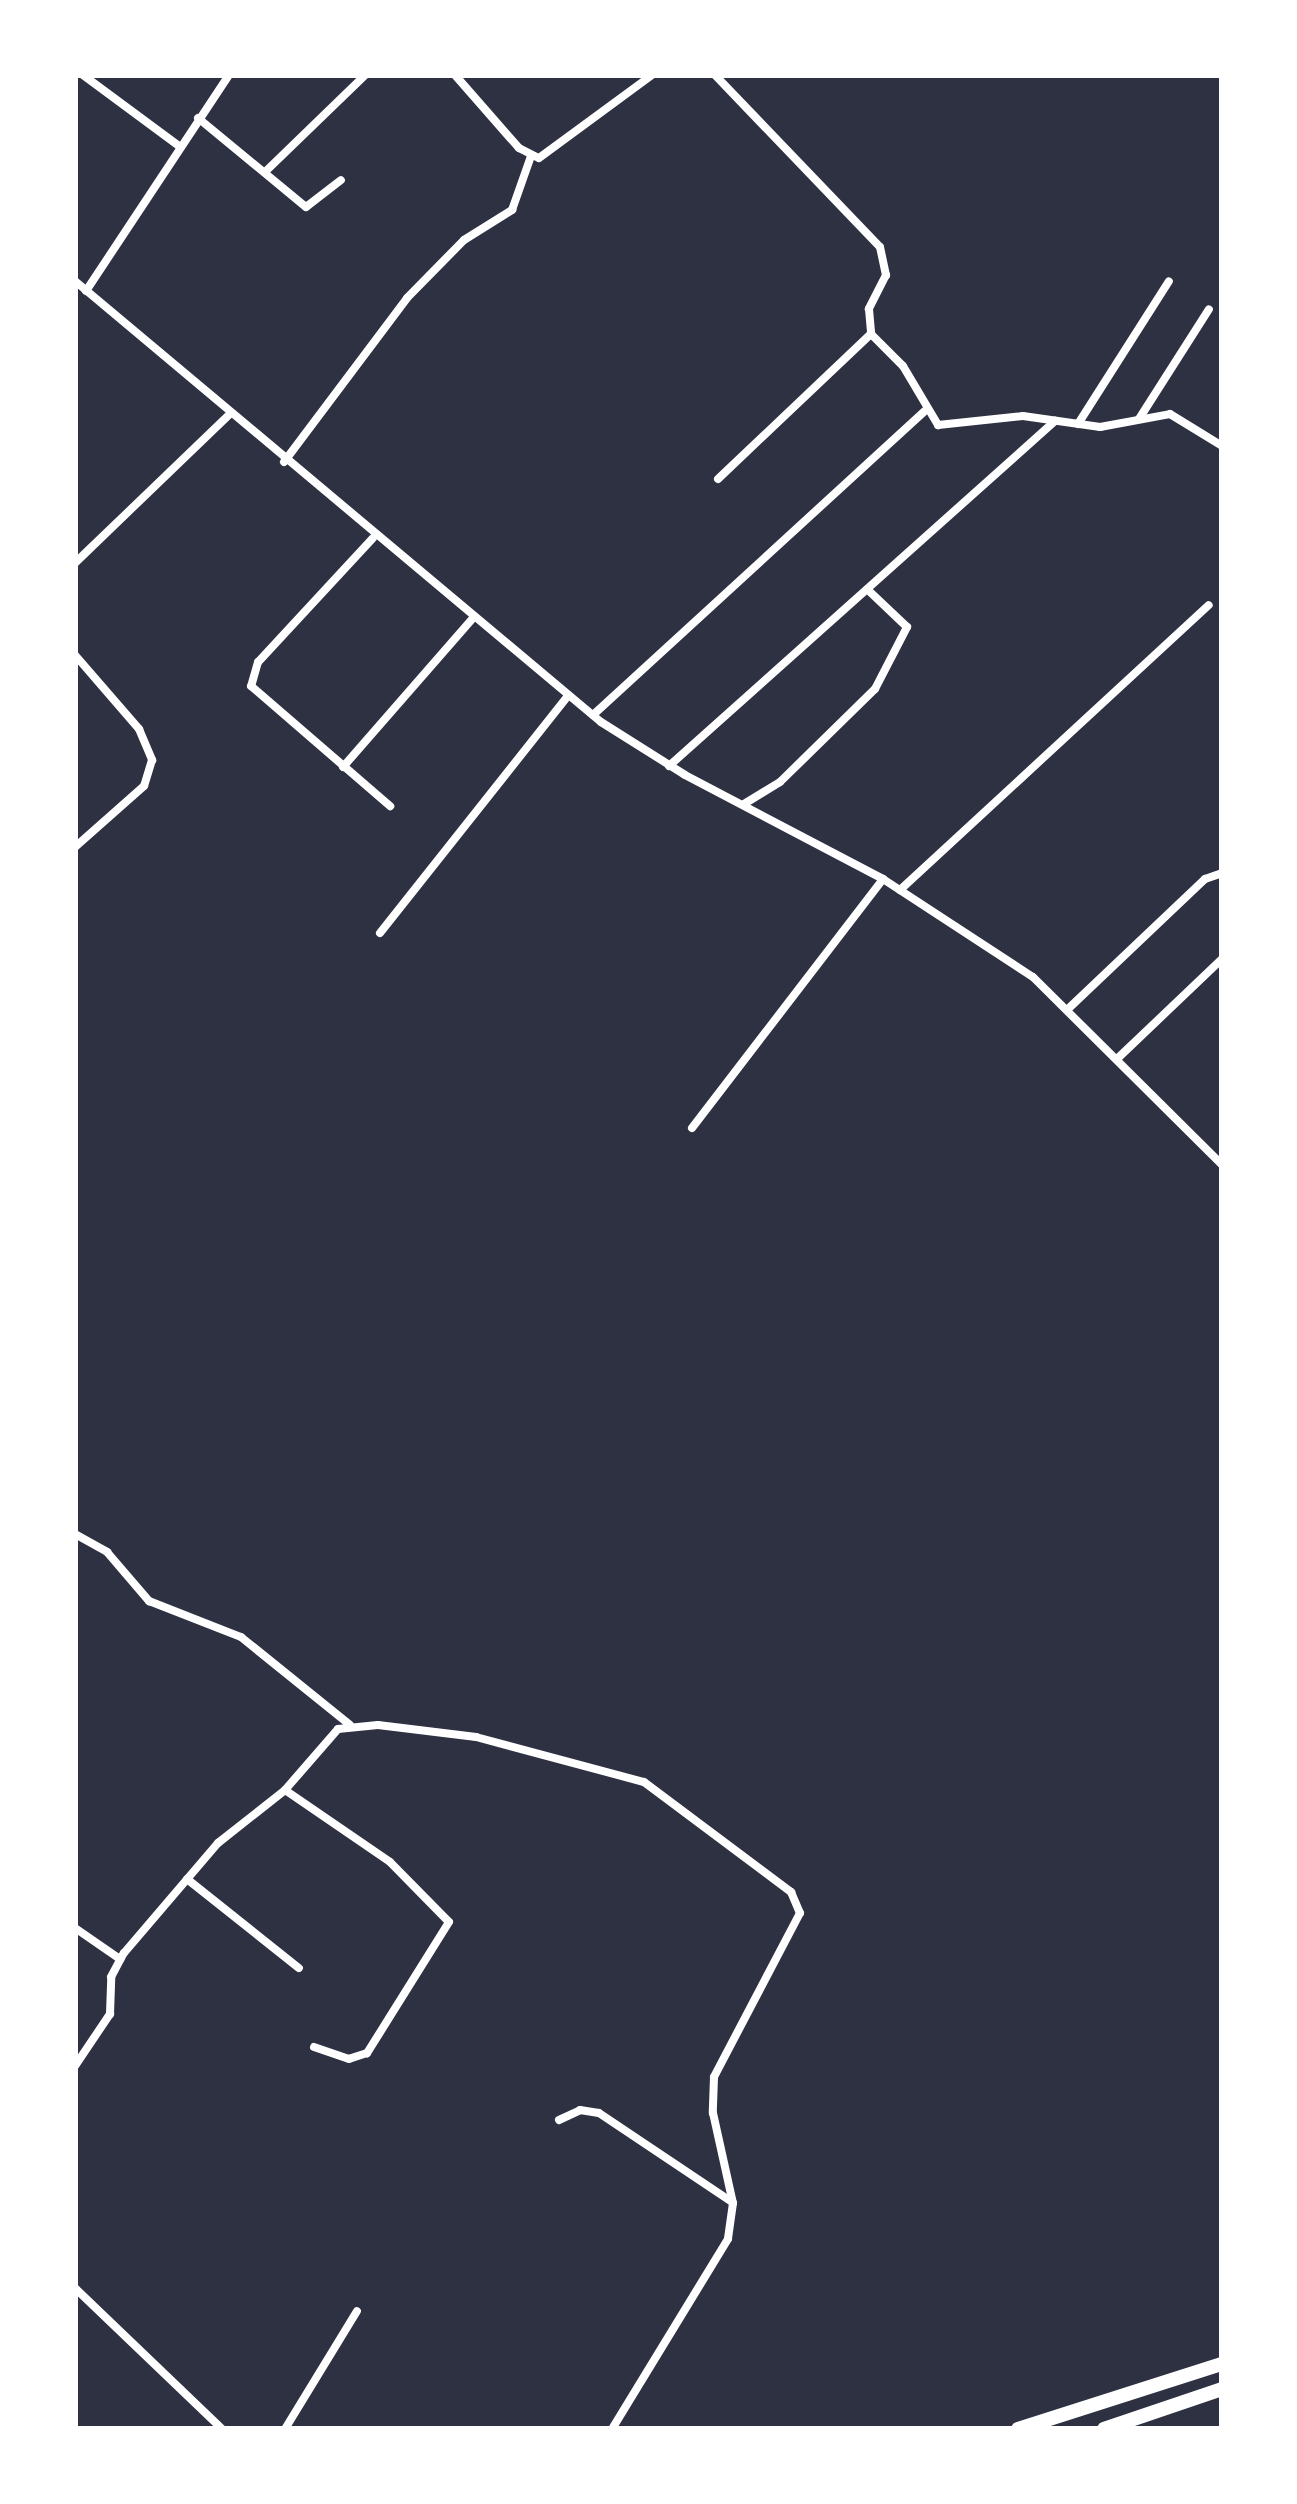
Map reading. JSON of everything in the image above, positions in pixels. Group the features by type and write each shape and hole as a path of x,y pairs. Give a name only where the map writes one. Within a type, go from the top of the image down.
{"highway":[{"path":"1018,2429 1222,2364"},
{"path":"1104,2429 1222,2389"}],"street":[{"path":"82,75 178,146"},
{"path":"86,291 229,75"},
{"path":"265,172 364,75"},
{"path":"455,75 531,156 545,156 652,75"},
{"path":"715,75 880,247 886,275 869,309 871,334 903,366 925,411 951,429 1023,416 1078,424 1170,414 1222,446"},
{"path":"198,118 305,207 340,180"},
{"path":"284,462 407,298 464,240 512,210 531,156"},
{"path":"75,281 374,538 593,715 669,766 883,879 990,946 1068,1009 1222,1166"},
{"path":"1078,424 1169,281"},
{"path":"1138,420 1209,309"},
{"path":"718,479 871,334"},
{"path":"593,715 925,411"},
{"path":"75,563 229,415"},
{"path":"669,766 1055,421"},
{"path":"374,538 251,674 267,704 390,806"},
{"path":"742,805 780,782 875,689 907,627 867,589"},
{"path":"900,890 1209,605"},
{"path":"344,767 472,619"},
{"path":"75,656 139,729 152,760 143,786 75,847"},
{"path":"380,933 568,696"},
{"path":"1068,1009 1205,879 1222,873"},
{"path":"692,1127 883,879"},
{"path":"1118,1058 1222,959"},
{"path":"75,1534 107,1552 149,1601 241,1637 351,1726"},
{"path":"75,2066 110,2014 120,1959 232,1830 285,1790 328,1735 351,1726 476,1737 621,1770 791,1892 800,1913 714,2077 713,2114 733,2203 716,2266 612,2429"},
{"path":"285,1790 390,1862 449,1922 367,2053 349,2059 314,2047"},
{"path":"187,1879 299,1968"},
{"path":"75,1928 120,1959"},
{"path":"560,2120 580,2110 599,2113 733,2203"},
{"path":"75,2288 222,2429"},
{"path":"285,2429 358,2311"}]}
